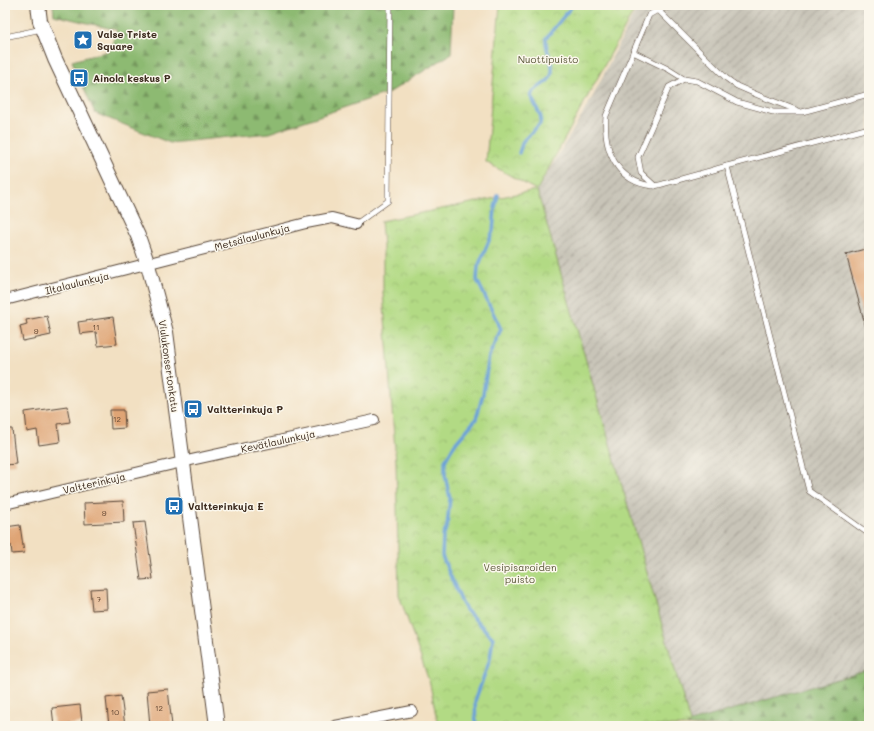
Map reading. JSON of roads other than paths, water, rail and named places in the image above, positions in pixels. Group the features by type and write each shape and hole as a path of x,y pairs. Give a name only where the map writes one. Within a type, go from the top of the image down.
{"street":[{"name":"Viulukonsertonkatu","path":"38,5 43,28 55,59 124,204 148,265 166,332 217,726"},
{"name":"Metsälaulunkuja","path":"148,265 332,218 356,224"},
{"name":"Iltalaulunkuja","path":"5,300 148,265"},
{"name":"Kevätlaulunkuja","path":"182,462 374,420"},
{"name":"Valtterinkuja","path":"5,504 182,462"},
{"path":"335,726 412,711"}],"lane":[{"path":"356,224 388,201 390,5"},
{"path":"676,5 658,10 649,15 606,116 604,133 608,148 617,167 634,180 654,186 869,128"},
{"path":"658,10 726,78 738,86 802,112"},
{"path":"5,37 43,28"},
{"path":"633,52 668,69 684,79 697,81 737,102 754,108 773,112 802,112 869,94"},
{"path":"654,186 641,173 638,157 669,87 684,79"},
{"path":"727,166 809,491 869,534"}],"waterway":[{"path":"519,153 523,141 540,124 541,117 531,96 535,90 547,82 551,76 552,66 546,38 573,5"},
{"path":"476,726 475,701 490,659 493,638 466,610 442,556 443,536 447,526 450,498 445,475 445,461 454,445 476,419 483,394 489,356 501,329 477,280 478,267 493,231 498,195"}],"place":[{"name":"Valse Triste Square","path":"83,40"},
{"name":"Ainola keskus P","path":"79,78"},
{"name":"Valtterinkuja P","path":"193,409"},
{"name":"Valtterinkuja E","path":"174,506"}],"park label":[{"name":"Nuottipuisto","path":"548,59"},
{"name":"Vesipisaroiden puisto","path":"520,572"}]}
